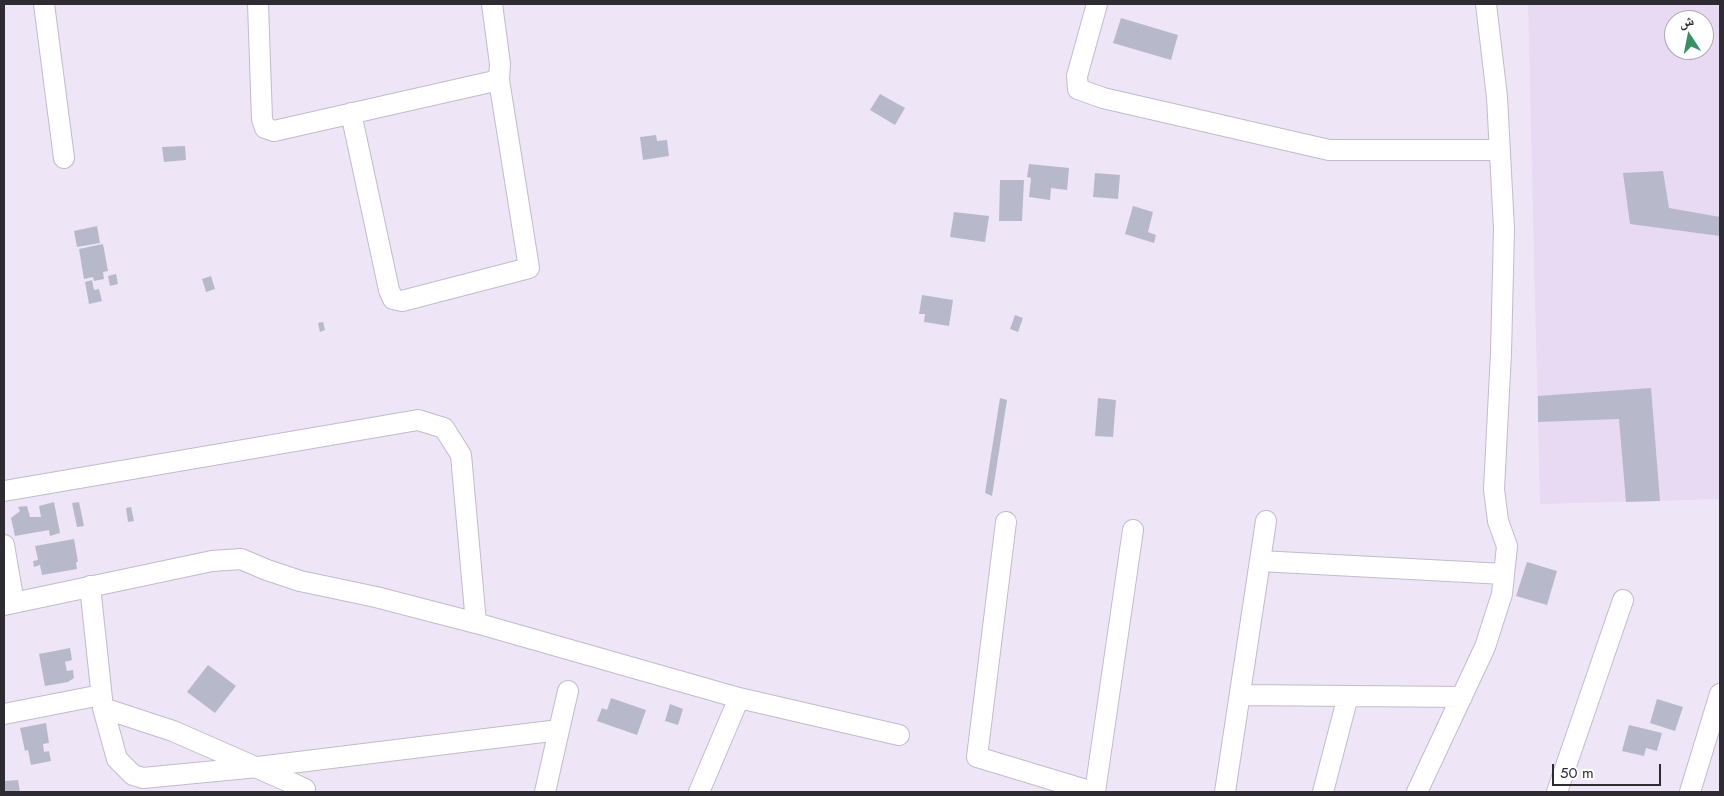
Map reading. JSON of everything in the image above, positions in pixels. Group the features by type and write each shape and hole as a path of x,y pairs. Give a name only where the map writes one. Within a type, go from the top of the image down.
{"street":[{"path":"44,4 64,158"},
{"path":"258,4 262,119 264,128 274,131 499,80"},
{"path":"351,113 389,290 393,299 402,301 529,268 499,80 500,64 492,4"},
{"path":"1097,4 1077,76 1078,89 1102,98 1329,150 1500,150"},
{"path":"1417,792 1486,647 1502,594 1507,546 1498,520 1494,489 1501,353 1504,238 1497,97 1486,4"},
{"path":"4,492 418,420 444,428 461,455 476,623"},
{"path":"1006,522 977,757 1094,792 1133,530"},
{"path":"1225,792 1266,522"},
{"path":"4,545 9,604 212,561 241,559 300,581 376,597 476,623 739,698 899,735"},
{"path":"1260,561 1504,574"},
{"path":"90,586 102,702 117,759 133,775 143,778 158,778 559,730"},
{"path":"1556,792 1623,600"},
{"path":"545,792 568,692"},
{"path":"1690,792 1720,694"},
{"path":"1240,695 1462,697"},
{"path":"1323,792 1348,696"},
{"path":"699,792 739,698"},
{"path":"4,714 102,702 258,767 306,791"}],"shaded area":[{"path":"1528,4 1720,4 1720,499 1540,504"}],"building":[{"path":"1121,18 1178,35 1171,60 1113,43"},
{"path":"880,94 905,108 895,125 870,110"},
{"path":"656,135 657,141 667,140 669,156 643,160 640,137"},
{"path":"185,146 186,160 164,162 162,147"},
{"path":"1029,164 1069,168 1067,190 1051,188 1050,200 1029,197 1031,178 1027,177"},
{"path":"1663,171 1669,208 1720,217 1720,236 1630,224 1623,173"},
{"path":"1095,173 1120,175 1118,199 1093,197"},
{"path":"1000,180 1024,180 1022,221 999,221"},
{"path":"1133,206 1153,212 1148,232 1156,235 1154,243 1125,234"},
{"path":"954,212 989,216 985,242 950,237"},
{"path":"97,226 100,243 77,247 74,231"},
{"path":"103,244 108,271 103,272 104,279 94,281 93,277 84,279 79,249"},
{"path":"116,274 118,284 110,286 108,276"},
{"path":"211,276 215,289 206,292 202,279"},
{"path":"92,280 94,290 99,289 102,301 89,304 85,282"},
{"path":"922,295 953,300 949,326 924,322 925,314 919,314"},
{"path":"1015,315 1023,318 1018,332 1010,329"},
{"path":"323,322 325,330 320,332 318,323"},
{"path":"1651,388 1660,501 1626,502 1619,419 1538,422 1538,396"},
{"path":"1000,398 1007,400 992,496 985,493"},
{"path":"1098,398 1116,400 1113,437 1095,436"},
{"path":"54,502 60,533 50,536 49,530 15,536 11,518 20,511 18,507 27,506 30,517 41,517 39,506"},
{"path":"79,502 84,526 77,527 72,503"},
{"path":"131,507 134,521 128,522 126,508"},
{"path":"74,539 78,562 76,562 77,569 42,575 40,565 34,567 33,561 38,560 35,546"},
{"path":"1527,562 1557,571 1547,605 1516,596"},
{"path":"70,648 72,660 65,662 67,671 73,670 74,678 68,682 45,686 39,654"},
{"path":"208,665 236,686 215,713 187,692"},
{"path":"611,698 646,710 637,735 597,721 602,708 607,710"},
{"path":"1657,699 1683,707 1675,731 1650,723"},
{"path":"670,704 683,709 678,725 665,721"},
{"path":"46,723 49,743 43,744 44,752 49,751 51,761 31,765 28,750 25,751 20,728"},
{"path":"1629,725 1662,733 1657,751 1646,748 1644,756 1622,751"},
{"path":"18,780 20,792 4,792 4,781"}]}
